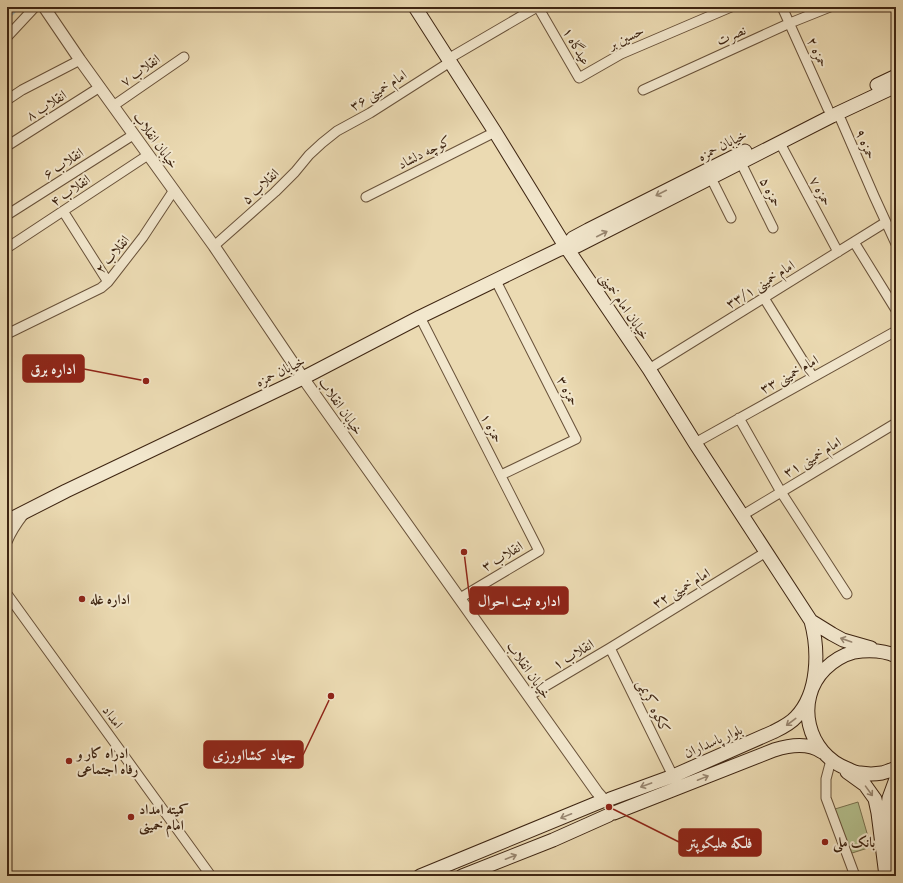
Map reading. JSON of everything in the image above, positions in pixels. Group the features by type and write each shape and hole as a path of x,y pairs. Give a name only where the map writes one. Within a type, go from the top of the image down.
{"main road":[{"name":"خیابان امام خمینی","path":"415,7 566,247 649,369 695,443 811,621"},
{"name":"خیابان حمزه","path":"7,521 303,378 420,317 496,280 566,247 577,246 834,115 896,76"},
{"name":"خیابان حمزه","path":"566,247 573,238 588,230 896,86"},
{"path":"811,621 843,640 896,656"},
{"path":"811,621 815,634 816,662 808,706 809,723 814,739 831,760 865,785 875,799 886,876"},
{"name":"بلوار پاسداران","path":"420,876 605,800 673,776 782,728 796,717 805,704 820,674 833,662 848,654 866,650 883,652"},
{"name":"بلوار پاسداران","path":"462,876 553,840 612,814 782,747 797,745 816,748 831,760"},
{"path":"831,760 859,773 881,773 896,768"},
{"path":"896,779 889,798 892,806 888,816 896,872"},
{"path":"605,800 601,804 601,809 604,813 612,814"}],"street":[{"path":"7,37 35,7"},
{"name":"خیابان انقلاب","path":"44,7 133,135 214,246 303,378 597,792 605,800"},
{"name":"امام خمینی ۳۶","path":"322,143 337,131 370,113 449,60 537,7"},
{"name":"عیدگاه ۱","path":"537,7 579,78"},
{"name":"حسین بر","path":"579,78 621,54 731,7"},
{"name":"حمزه ۲","path":"782,7 834,115"},
{"name":"نصرت","path":"643,90 830,7"},
{"name":"انقلاب ۷","path":"113,106 184,57"},
{"path":"7,100 22,90 80,60"},
{"name":"انقلاب ۸","path":"7,146 100,87"},
{"name":"حمزه ۹","path":"834,115 896,244"},
{"name":"کوچه دلشاد","path":"366,197 495,132"},
{"name":"انقلاب ۶","path":"7,215 133,135"},
{"name":"انقلاب ۵","path":"214,246 296,172 309,155 322,143"},
{"name":"حمزه ۷","path":"780,143 838,252"},
{"name":"انقلاب ۴","path":"7,248 148,155"},
{"name":"حمزه ۵","path":"744,169 773,228"},
{"path":"714,184 731,218"},
{"name":"انقلاب ۲","path":"7,334 101,288 108,282 143,238 174,190"},
{"path":"63,211 108,282"},
{"name":"امام خمینی ۳۳/۱","path":"649,369 886,222"},
{"path":"854,242 896,310"},
{"name":"حمزه ۳","path":"496,280 576,439 501,475"},
{"path":"764,298 814,377"},
{"name":"حمزه ۱","path":"420,317 539,551"},
{"name":"امام خمینی ۳۳","path":"695,443 896,331"},
{"path":"739,418 781,492 847,594"},
{"name":"امام خمینی ۳۱","path":"743,515 896,423"},
{"path":"7,542 18,522 27,511"},
{"name":"انقلاب ۳","path":"460,598 539,551"},
{"name":"امام خمینی ۳۲","path":"610,648 766,552"},
{"name":"امداد","path":"7,594 211,876"},
{"name":"انقلاب ۱","path":"529,696 610,648"},
{"name":"ککوه کریمی","path":"610,648 673,776"},
{"path":"831,760 826,779 826,798 855,876"}],"green space":[{"path":"858,802 871,847 849,854 835,809"}],"waterway":[{"path":"7,11 11,7"}],"place":[{"name":"اداره برق","path":"146,381"},
{"name":"اداره ثبت احوال","path":"464,552"},
{"name":"اداره غله","path":"82,599"},
{"name":"جهاد کشااورزی","path":"331,696"},
{"name":"ادراه کار و رفاه اجتماعی","path":"69,761"},
{"name":"فلکه هلیکوپتر","path":"609,807"},
{"name":"کمیته امداد امام خمینی","path":"131,817"},
{"name":"بانک ملی","path":"825,842"}]}
